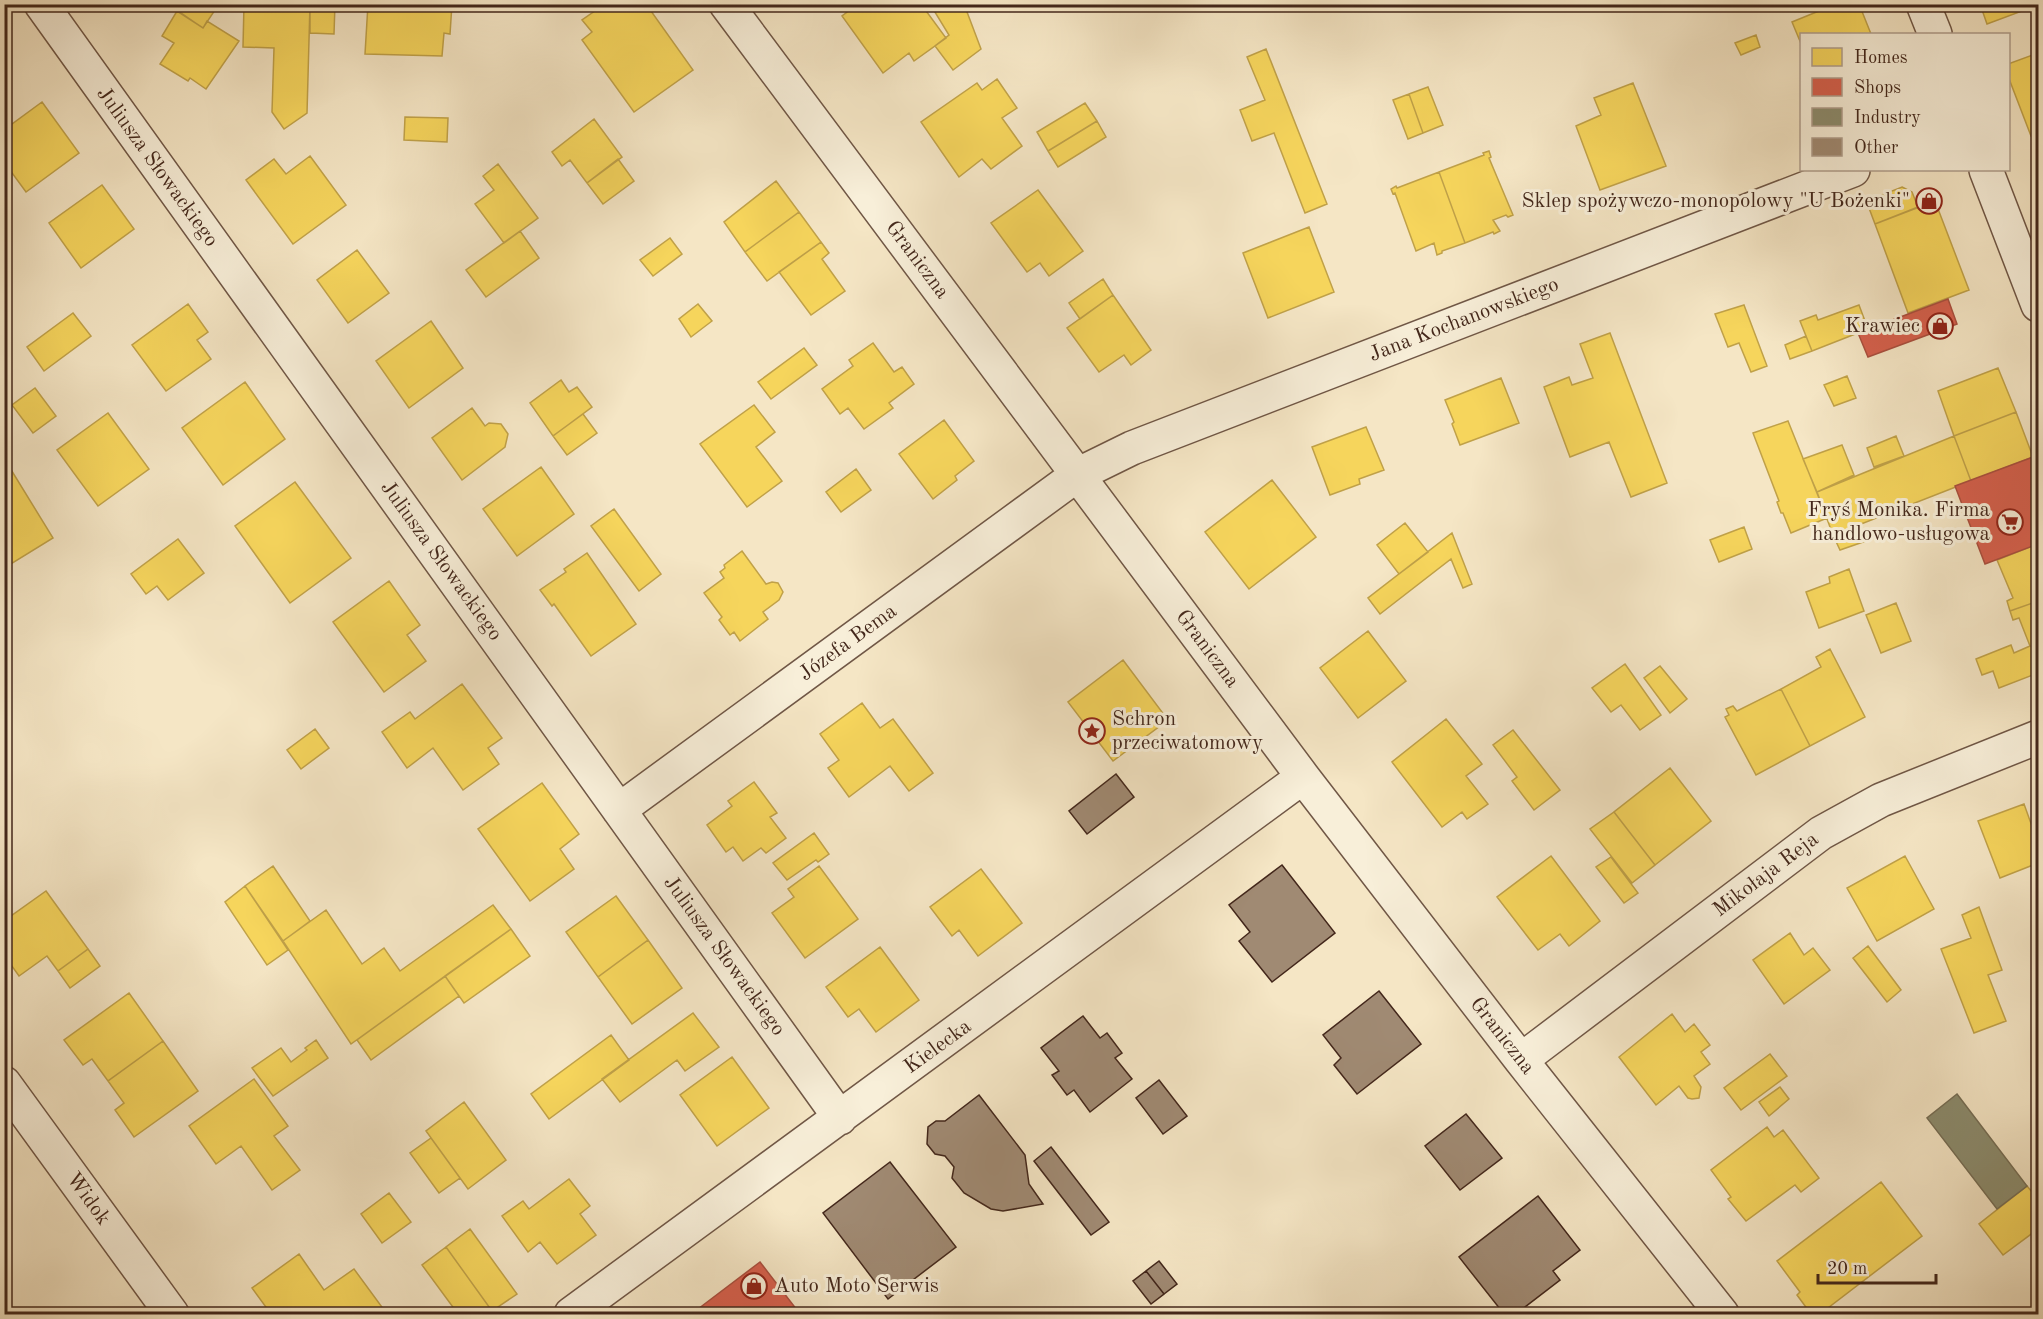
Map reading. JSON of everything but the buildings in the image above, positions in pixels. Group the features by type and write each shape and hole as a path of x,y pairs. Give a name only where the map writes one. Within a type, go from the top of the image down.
{"street":[{"name":"Juliusza Słowackiego","path":"41,4 840,1118"},
{"name":"Graniczna","path":"726,4 1303,777 1521,1060 1722,1314"},
{"path":"1923,4 1935,33"},
{"name":"Jana Kochanowskiego","path":"1077,475 1132,448 1850,171"},
{"path":"1986,171 2038,305"},
{"name":"Józefa Bema","path":"619,810 1077,475"},
{"name":"Mikołaja Reja","path":"1521,1060 1821,833 1881,800 2038,737"},
{"name":"Kielecka","path":"571,1314 1303,777"},
{"name":"Widok","path":"4,1083 172,1314"}],"place":[{"name":"Sklep spożywczo-monopolowy \"U Bożenki\"","path":"1929,201"},
{"name":"Krawiec","path":"1940,326"},
{"name":"Fryś Monika. Firma handlowo-usługowa","path":"2010,522"},
{"name":"Schron przeciwatomowy","path":"1092,731"},
{"name":"Auto Moto Serwis","path":"754,1286"}]}
